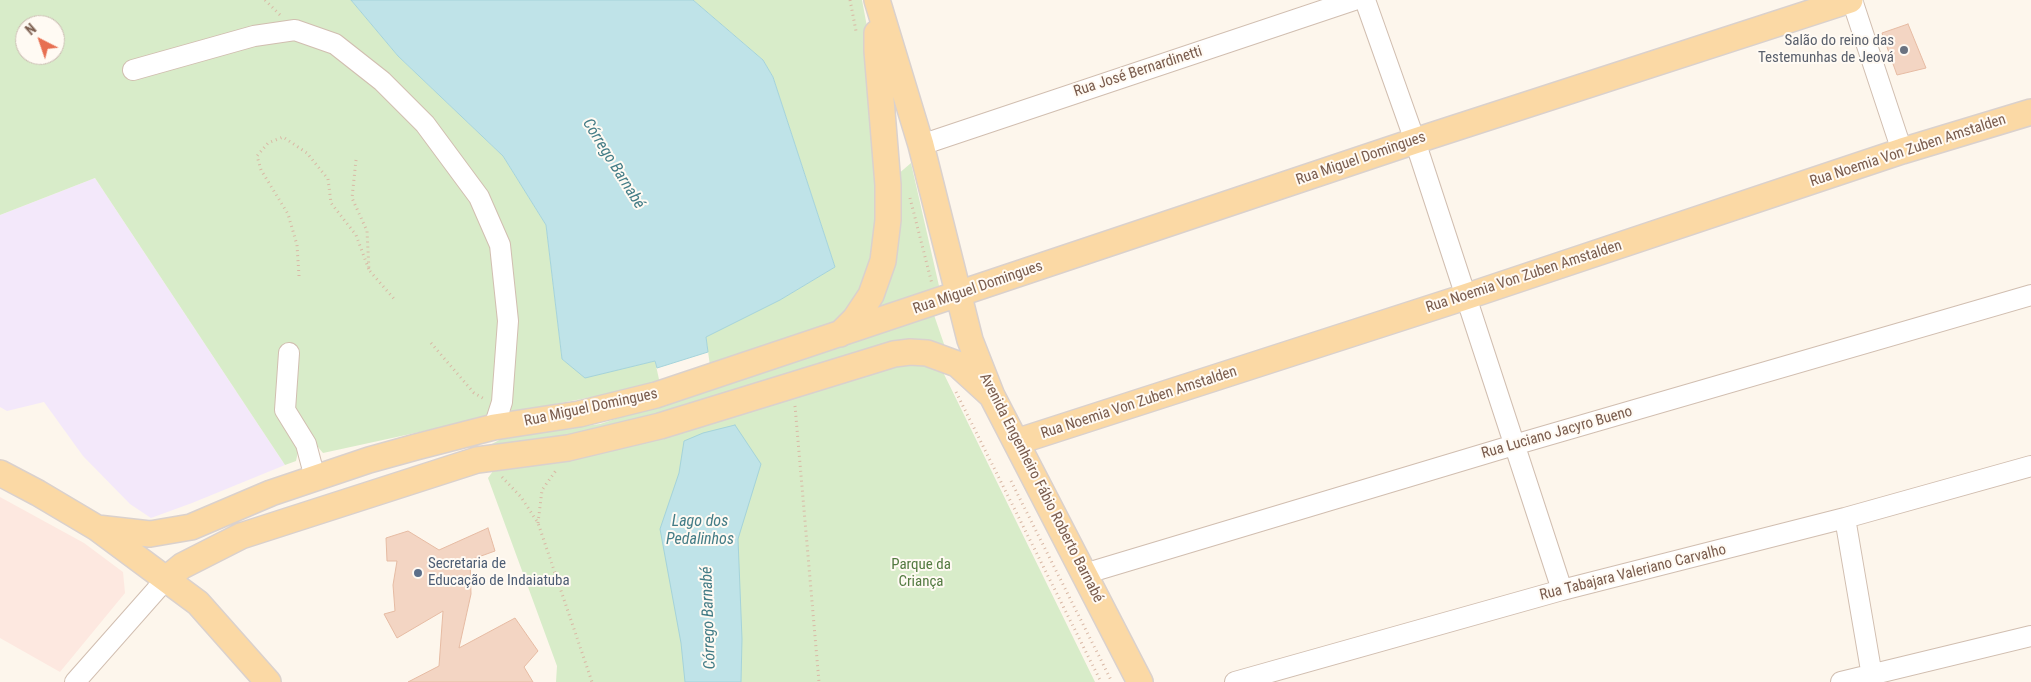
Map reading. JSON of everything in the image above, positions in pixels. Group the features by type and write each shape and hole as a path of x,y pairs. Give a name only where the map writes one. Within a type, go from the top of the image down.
{"main road":[{"name":"Rua Miguel Domingues","path":"97,528 150,534 191,527 271,493 397,452 494,427 578,414 656,396 1415,141 1851,0"},
{"name":"Avenida Engenheiro Fábio Roberto Barnabé","path":"877,3 921,145 947,298 970,340 992,396 1140,682"},
{"path":"840,334 855,319 871,295 883,261 888,220 888,185 877,51 877,3"},
{"name":"Rua Noemia Von Zuben Amstalden","path":"1016,442 1465,297 1902,151 2031,112"},
{"path":"166,579 189,562 241,536 310,512 477,460 568,448 660,426 894,354 910,352 927,353 957,364 992,396"},
{"path":"0,473 97,528 198,603 268,682"}],"street":[{"name":"Rua José Bernardinetti","path":"921,145 1354,0"},
{"path":"1364,0 1415,141 1562,590"},
{"path":"1851,0 1902,151"},
{"path":"133,70 254,36 295,30 335,44 382,81 425,124 479,197 500,245 508,321 502,402 494,427"},
{"name":"Rua Luciano Jacyro Bueno","path":"1084,574 1514,445 2031,294"},
{"path":"289,353 285,410 306,444 316,478"},
{"name":"Rua Tabajara Valeriano Carvalho","path":"1235,682 1562,590 1845,518 2031,466"},
{"path":"1845,518 1873,678"},
{"path":"75,682 166,579"},
{"path":"1841,682 1873,678 2031,636"}],"path":[{"path":"299,276 298,245 288,214 260,170 257,156 268,143 283,137 307,153 328,179 331,203 356,235 369,270 394,300"},
{"path":"356,160 352,198 367,231 369,270"},
{"path":"908,190 947,298"},
{"path":"432,343 474,393 485,399 494,427"},
{"path":"957,364 954,388 1100,682"},
{"path":"793,385 819,682"},
{"path":"538,524 542,490 560,465 568,448"},
{"path":"497,472 522,497 538,524 592,682"},
{"path":"1008,474 1112,682"}],"shaded area":[{"path":"95,178 285,465 151,518 130,504 83,456 44,402 7,411 0,407 0,215"},
{"path":"0,497 84,543 123,572 125,593 60,672 0,638"}],"green space":[{"path":"0,0 351,0 398,56 503,156 546,225 562,359 585,377 655,361 660,384 498,415 323,453 313,441 299,447 296,461 285,465 95,178 0,215"},
{"path":"693,0 862,0 868,32 877,189 875,227 868,269 855,304 841,321 710,366 706,337 780,300 835,267 773,77 763,60"},
{"path":"911,163 939,286 879,308 897,175"},
{"path":"934,315 945,347 547,441 488,446 505,437 600,424"},
{"name":"Parque da Criança","path":"903,361 941,368 1095,682 556,682 557,666 488,478 496,467"}],"water":[{"name":"Córrego Barnabé","path":"351,0 693,0 763,60 773,77 835,267 780,300 706,337 708,352 657,368 655,361 585,378 562,359 546,225 503,156 398,56"},
{"name":"Lago dos Pedalinhos","path":"735,425 761,464 738,539 742,639 741,682 685,682 681,643 660,529 679,473 684,441 703,433"}],"building":[{"name":"Salão do reino das Testemunhas de Jeová","path":"1908,24 1926,68 1897,75 1882,33"},
{"path":"488,528 495,551 470,560 471,594 459,648 515,618 538,651 524,667 533,682 408,682 439,666 443,611 397,638 384,614 395,611 393,585 397,561 387,561 386,538 408,531 439,550"}],"place":[{"name":"Salão do reino das Testemunhas de Jeová","path":"1904,50"},
{"name":"Secretaria de Educação de Indaiatuba","path":"418,573"}]}
